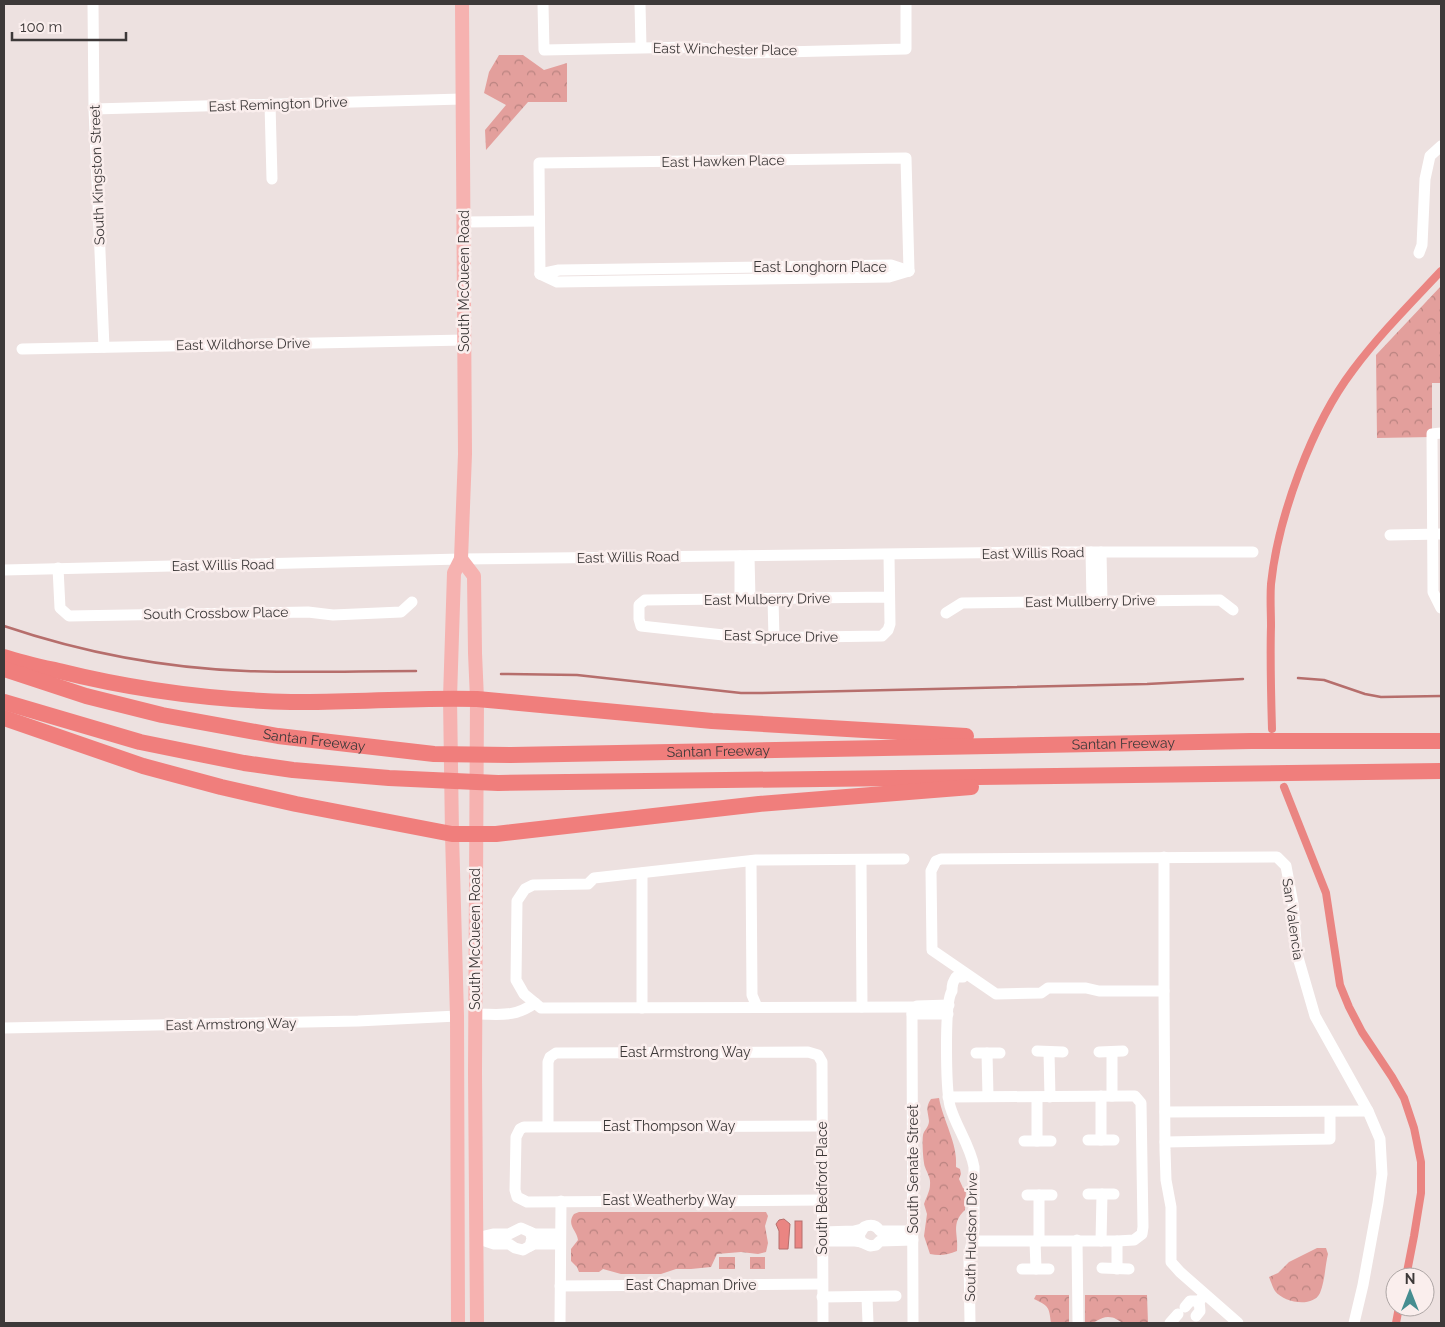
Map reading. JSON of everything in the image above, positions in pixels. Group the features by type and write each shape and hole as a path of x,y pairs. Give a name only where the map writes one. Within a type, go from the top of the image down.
{"highway":[{"path":"4,657 88,678 159,691 291,702 477,699 628,714 898,733 954,736 1251,741"},
{"name":"Santan Freeway","path":"4,669 86,696 162,715 278,736 434,754 511,756 1251,741 1441,740"},
{"name":"Santan Freeway","path":"4,702 87,728 190,753 293,770 389,778 498,783 1441,771"},
{"path":"4,718 143,766 212,784 296,804 452,834 496,834 759,804 956,788 1077,783 1140,775"}],"main road":[{"name":"South McQueen Road","path":"458,1323 457,1016 450,698 454,573 462,559 465,454 462,4"},
{"name":"South McQueen Road","path":"462,559 474,576 477,699 475,817 477,1323"},
{"path":"457,1016 475,1014"},
{"path":"458,1238 476,1238"},
{"path":"458,1295 467,1303 467,1323"}],"street":[{"name":"South Kingston Street","path":"93,4 94,109 104,347"},
{"name":"East Winchester Place","path":"544,4 544,50 690,47 745,53 906,49 906,4"},
{"path":"640,4 641,47"},
{"name":"East Remington Drive","path":"94,109 462,99"},
{"path":"270,104 272,179"},
{"path":"1419,254 1422,245 1425,179 1430,156 1441,146"},
{"name":"East Hawken Place","path":"539,220 539,163 906,158 909,271"},
{"path":"464,222 539,220"},
{"name":"East Longhorn Place","path":"539,220 540,274 559,270 589,275 866,271 891,265 909,271"},
{"name":"East Wildhorse Drive","path":"22,349 465,340"},
{"path":"1437,433 1437,534 1433,592 1441,608"},
{"path":"1390,535 1437,534"},
{"path":"1096,552 1097,601"},
{"name":"East Willis Road","path":"4,570 462,559 1253,552"},
{"path":"889,555 889,597"},
{"path":"745,556 745,599"},
{"name":"South Crossbow Place","path":"58,568 60,608 69,616 401,612 412,602"},
{"name":"East Mulberry Drive","path":"641,626 639,606 645,600 889,597"},
{"name":"East Spruce Drive","path":"641,626 751,638 882,636 888,630 889,597"},
{"path":"773,599 774,638"},
{"name":"East Mullberry Drive","path":"946,613 962,603 1097,601 1220,600 1233,610"},
{"path":"1164,857 1165,1142 1166,1180 1171,1207 1171,1262 1202,1298 1238,1323"},
{"name":"San Valencia","path":"1164,990 1099,991 1086,988 1048,988 1041,993 996,994 964,975 932,950 931,871 936,861 941,859 1164,857 1277,858 1286,866 1293,904 1297,954 1315,1016 1368,1111 1380,1139 1382,1174 1378,1203 1354,1323"},
{"path":"904,859 751,861 594,878 588,884 533,885 525,888 517,901 516,980 524,994 541,1008 862,1007 914,1011 948,1010 952,983 956,977 964,975"},
{"path":"861,860 862,1007"},
{"path":"751,861 752,995 757,1007"},
{"path":"642,873 642,1008"},
{"path":"475,1014 514,1014 525,1011 535,1003"},
{"name":"South Hudson Drive","path":"948,1010 948,1097 972,1157 974,1177 974,1230 969,1257 970,1323"},
{"name":"South Senate Street","path":"913,1323 914,1011"},
{"name":"East Armstrong Way","path":"4,1028 358,1021 457,1016"},
{"path":"1037,1051 1063,1052"},
{"name":"East Armstrong Way","path":"548,1126 548,1064 552,1056 561,1052 808,1052 818,1055"},
{"path":"1049,1052 1050,1096"},
{"path":"1099,1052 1118,1052 1107,1096 1101,1140"},
{"path":"988,1096 981,1053 1000,1053"},
{"name":"South Bedford Place","path":"818,1055 822,1062 822,1323"},
{"path":"948,1097 1135,1096 1139,1100 1142,1109 1142,1234 1134,1240 1117,1241 972,1241"},
{"path":"1037,1097 1037,1140"},
{"path":"1165,1112 1368,1111"},
{"path":"1165,1142 1330,1139 1330,1112"},
{"name":"East Thompson Way","path":"518,1197 515,1190 516,1140 518,1132 524,1127 822,1126"},
{"path":"1088,1140 1114,1140"},
{"path":"1024,1141 1051,1141"},
{"path":"1088,1194 1114,1194"},
{"path":"1101,1241 1102,1194"},
{"path":"1027,1195 1052,1195"},
{"path":"1036,1269 1039,1195"},
{"name":"East Weatherby Way","path":"518,1197 527,1202 822,1200"},
{"path":"560,1323 561,1201"},
{"path":"823,1236 854,1231 871,1225 877,1227 880,1231 913,1236"},
{"path":"476,1238 494,1234 509,1234 521,1228 535,1234 560,1239"},
{"path":"862,1229 859,1235 862,1242"},
{"path":"530,1232 532,1238 530,1246"},
{"path":"823,1236 855,1240 870,1246 880,1240 913,1236"},
{"path":"476,1238 494,1244 509,1244 519,1250 526,1249 534,1244 560,1239"},
{"path":"1077,1240 1078,1323"},
{"path":"1116,1269 1117,1241"},
{"path":"1102,1268 1129,1269"},
{"path":"1022,1269 1050,1269"},
{"name":"East Chapman Drive","path":"560,1286 822,1284"},
{"path":"822,1297 896,1296"},
{"path":"868,1297 868,1323"},
{"path":"1178,1315 1190,1301 1202,1298"},
{"path":"1191,1321 1200,1311 1202,1298"}],"green space":[{"path":"499,55 523,55 544,70 567,63 567,102 528,102 486,150 485,130 506,105 484,93 489,72"},
{"path":"1441,286 1441,383 1432,383 1432,437 1377,438 1376,355"},
{"path":"939,1098 955,1149 956,1167 960,1169 959,1179 966,1190 965,1210 960,1215 956,1225 957,1251 940,1255 930,1254 924,1236 927,1214 924,1204 930,1182 923,1156 924,1133 929,1123 928,1105 931,1099"},
{"path":"579,1212 766,1212 768,1216 765,1226 768,1243 766,1252 758,1254 741,1252 717,1254 711,1267 676,1269 661,1274 621,1274 603,1269 599,1272 579,1272 571,1261 571,1249 578,1240 571,1221 574,1214"},
{"path":"1317,1248 1326,1248 1328,1254 1322,1288 1316,1298 1311,1301 1298,1302 1279,1295 1274,1290 1269,1277 1278,1273 1289,1262"},
{"path":"719,1257 735,1257 735,1269 719,1269"},
{"path":"750,1257 765,1257 765,1269 750,1269"},
{"path":"1036,1295 1069,1295 1069,1323 1051,1323 1050,1313 1043,1303 1034,1299"},
{"path":"1085,1295 1147,1295 1148,1323 1126,1324 1108,1317 1085,1323"}],"shaded area":[{"path":"784,1219 790,1224 788,1249 779,1249 779,1231 776,1224 779,1220"},
{"path":"795,1221 802,1221 802,1248 795,1248"}],"waterway":[{"path":"1272,729 1271,584 1281,530 1299,472 1324,417 1353,370 1385,331 1441,271"},
{"path":"4,626 93,651 184,666 267,672 416,671"},
{"path":"501,674 577,675 741,693 1147,684 1243,679"},
{"path":"1298,678 1324,680 1365,694 1381,697 1441,696"},
{"path":"1284,787 1326,893 1340,985 1362,1032 1404,1098 1414,1128 1421,1162 1421,1193 1408,1267"},
{"path":"1396,1323 1397,1317"}]}
